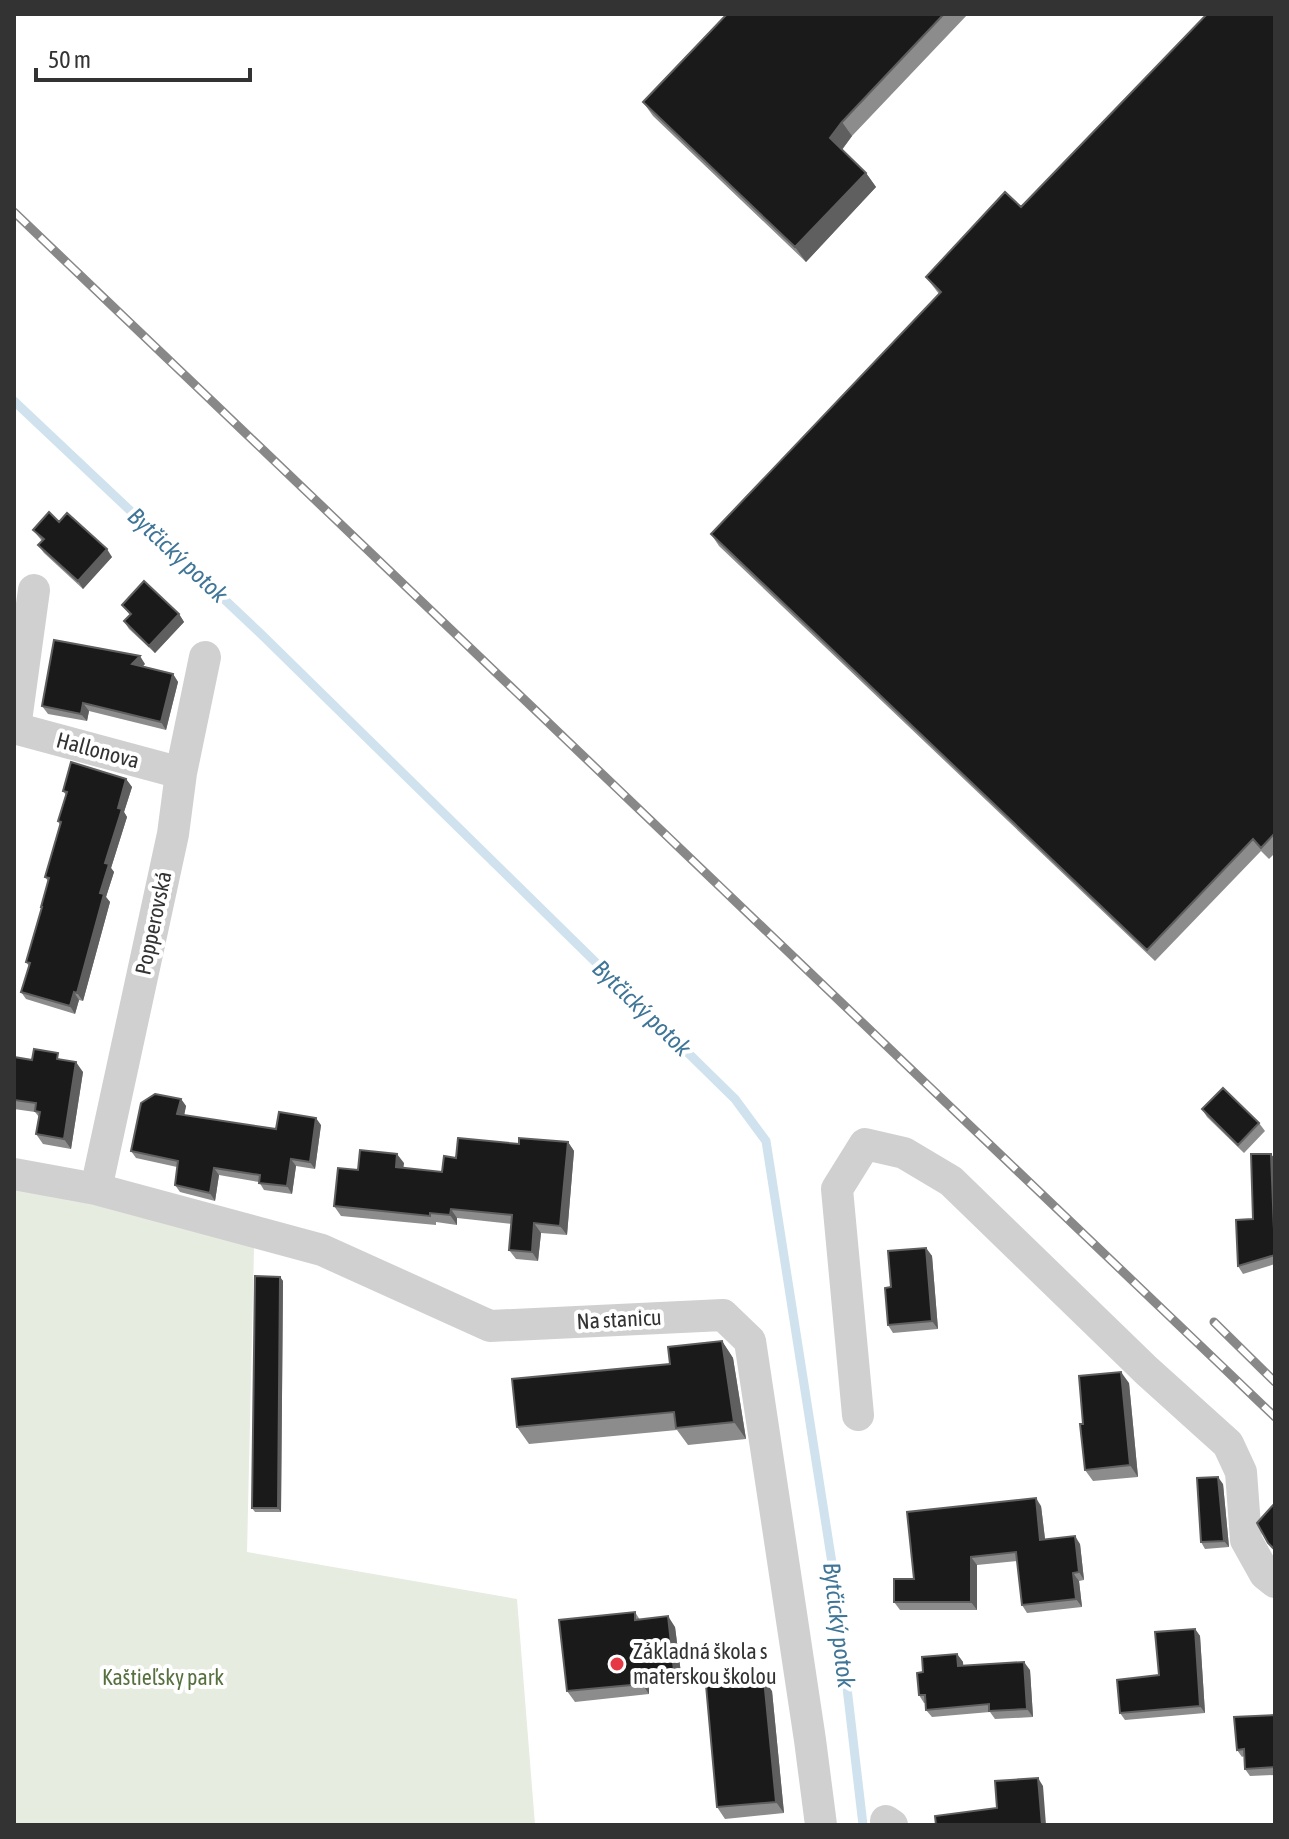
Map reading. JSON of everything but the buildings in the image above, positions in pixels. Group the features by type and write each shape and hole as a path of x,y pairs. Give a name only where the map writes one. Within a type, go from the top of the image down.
{"street":[{"name":"Hallonova","path":"34,590 14,728 181,773"},
{"name":"Popperovská","path":"96,1189 173,834 181,773 205,657"},
{"path":"858,1415 837,1189 865,1144 904,1153 951,1181 1147,1371 1228,1444 1241,1472 1246,1540 1265,1574 1275,1582"},
{"name":"Na stanicu","path":"14,1174 96,1189 322,1250 490,1326 723,1315 750,1341 821,1825"}],"green space":[{"name":"Kaštieľsky park","path":"14,1187 92,1201 254,1247 247,1552 517,1599 535,1825 14,1825"}],"waterway":[{"name":"Bytčický potok","path":"14,401 261,634 735,1099 766,1141 834,1576 863,1825"}],"railway":[{"path":"14,212 1275,1417"},
{"path":"1214,1322 1275,1382"}],"place":[{"name":"Základná škola s materskou školou","path":"617,1664"}]}
